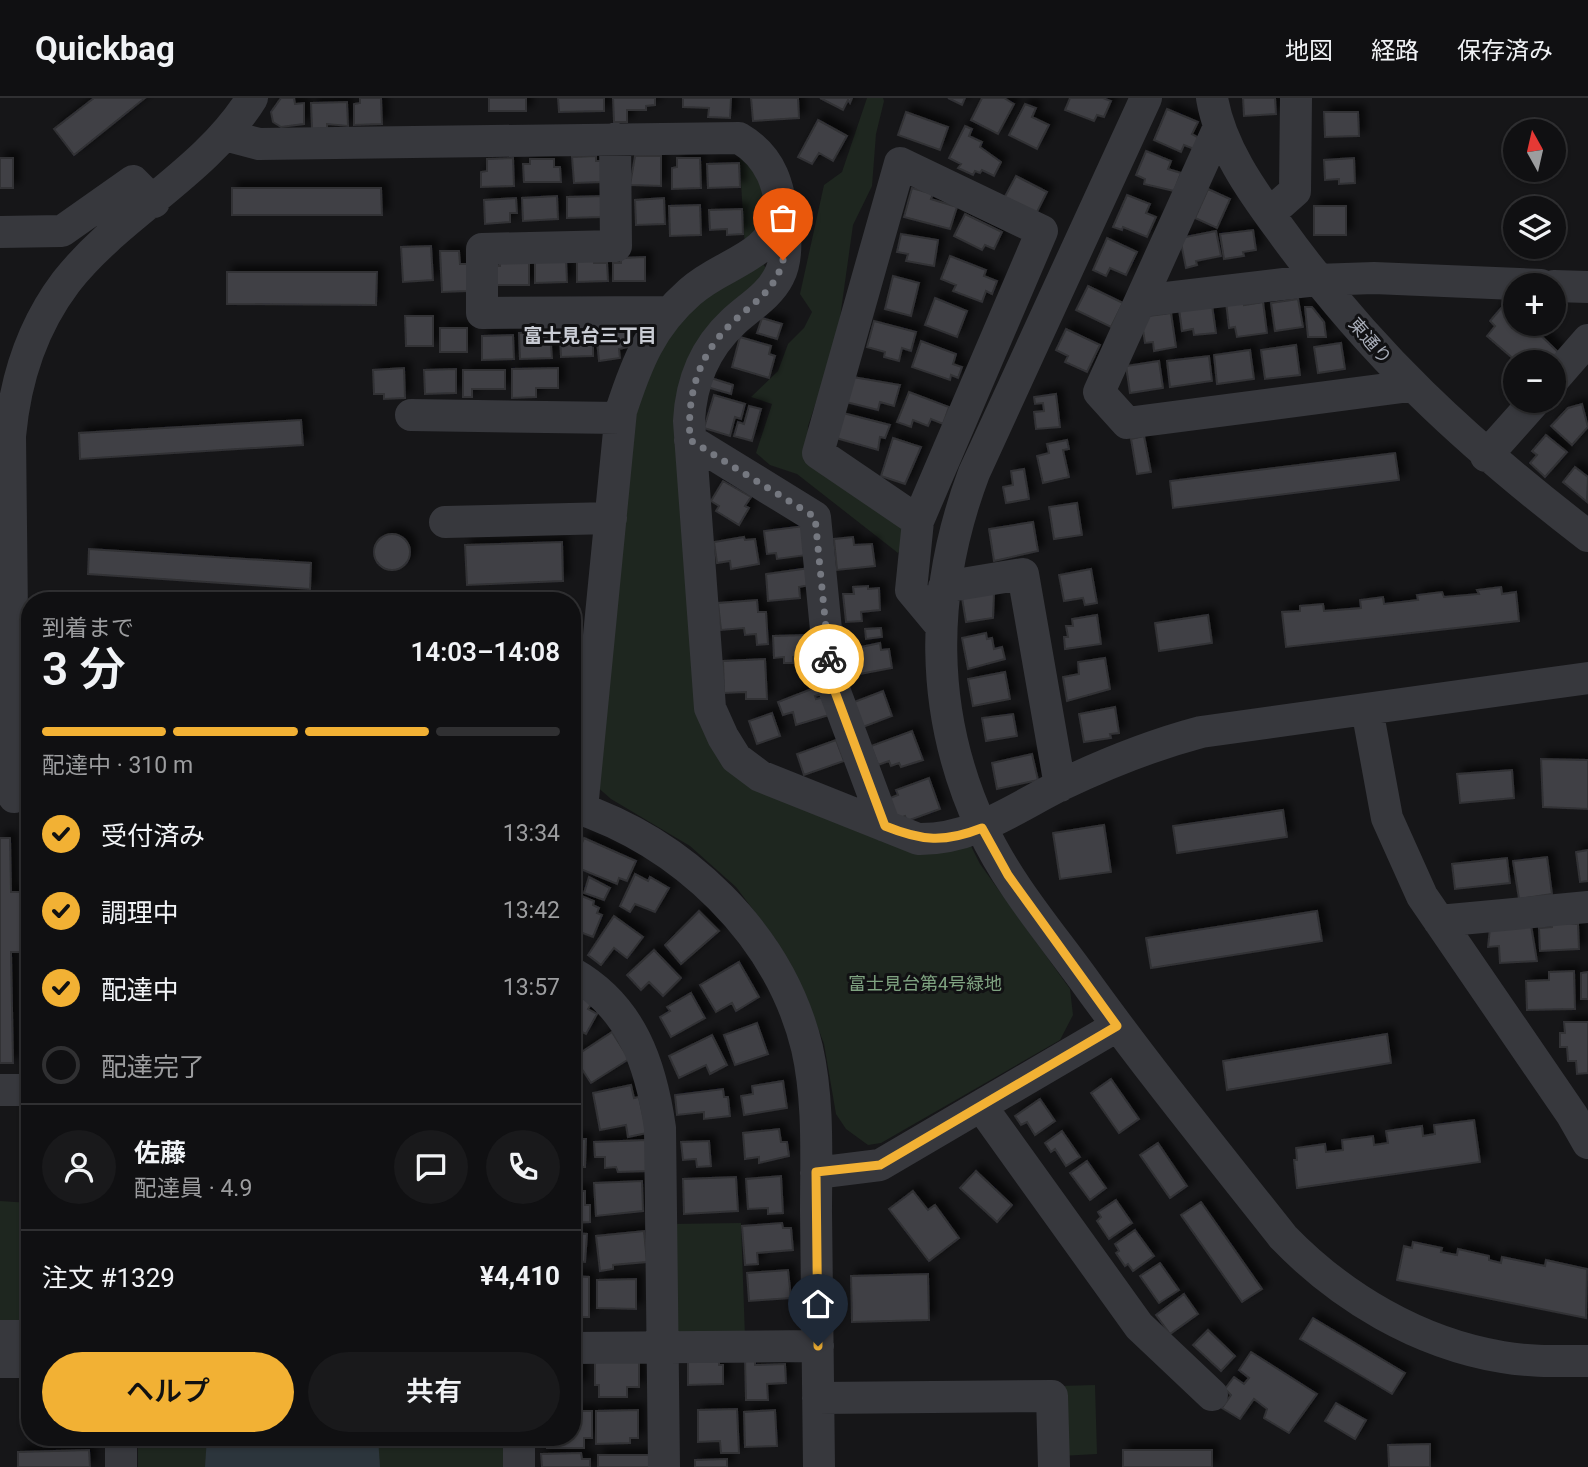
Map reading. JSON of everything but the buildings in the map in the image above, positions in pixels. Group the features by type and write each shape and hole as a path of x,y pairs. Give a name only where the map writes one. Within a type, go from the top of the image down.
{"street":[{"path":"15,797 6,644 5,506 13,404 13,353 66,282 225,135 252,98"},
{"path":"1146,98 974,473 956,522 944,587 941,673 948,727 982,828 1008,875 1117,1026 1283,1237 1312,1268 1352,1297 1411,1328 1501,1357 1588,1361"},
{"name":"東通り","path":"1212,98 1218,128 1269,214 1316,280 1410,386 1486,456 1588,536"},
{"path":"1269,214 1295,191 1296,98"},
{"path":"1218,128 1100,392 1127,423 1410,386"},
{"path":"225,135 259,144 739,138 754,147 773,172 782,199 786,244 779,275 761,298 718,338 704,358 690,400 690,440 710,708 736,758 760,776 885,826 918,839 955,836 982,828 1060,786 1147,747 1201,732 1588,678"},
{"path":"615,139 616,246 482,249 482,313 669,312"},
{"path":"918,521 818,453 900,163 1042,232 918,521 911,590 941,626"},
{"path":"0,232 62,231 133,181 153,202"},
{"path":"581,726 584,665 611,518 621,418 639,356 669,312 692,290 762,249 775,233 782,215"},
{"path":"1141,301 1316,280 1374,278 1503,283"},
{"path":"1566,286 1588,287"},
{"path":"1568,374 1588,340"},
{"path":"1486,456 1524,413"},
{"path":"411,415 621,418"},
{"path":"690,440 815,517 831,681 885,826"},
{"path":"446,522 611,518"},
{"path":"944,587 1023,574 1060,786"},
{"path":"1367,709 1387,818 1422,896 1572,1115 1588,1143"},
{"path":"581,810 633,831 683,863 722,898 761,948 793,1006 807,1048 816,1124 819,1467"},
{"path":"1439,920 1588,907"},
{"path":"581,979 616,1009 640,1047 654,1083 660,1128 664,1467"},
{"path":"816,1172 880,1165 1117,1026"},
{"path":"0,1090 21,1090"},
{"path":"981,1106 1139,1326 1212,1395"},
{"path":"0,1336 21,1336"},
{"path":"581,1348 818,1346"},
{"path":"0,1362 21,1362"},
{"path":"818,1398 1052,1396 1054,1467"},
{"path":"121,1446 121,1467"},
{"path":"519,1446 519,1467"}],"green space":[{"path":"867,98 883,98 884,101 876,134 872,186 853,225 837,339 808,426 807,455 899,518 907,537 898,553 797,474 770,465 756,453 772,404 751,397 778,371 788,344 804,328 812,312 800,294 824,185 842,172"},
{"path":"739,149 774,202 745,249"},
{"name":"富士見台第4号緑地","path":"761,262 767,269 693,359 720,754 969,842 980,864 1070,989 1073,1015 1060,1040 881,1143 868,1145 846,1129 836,1114 824,1044 806,996 776,940 736,887 690,846 611,799 595,785 629,413 679,313"},
{"path":"0,1201 21,1202 21,1320 0,1320"},
{"path":"741,1223 745,1337 684,1338 673,1325 670,1224"},
{"path":"1095,1385 1097,1454 1061,1456 1059,1386"},
{"path":"138,1446 511,1446 511,1467 138,1467"}],"shaded area":[{"path":"206,1446 379,1446 380,1467 205,1467"}],"way so far":[{"path":"783,260 779,275 761,298 733,321 704,358 695,378 690,400 690,440 815,517 829,659"}],"district":[{"name":"富士見台三丁目","path":"590,335"}],"route":[{"path":"818,1346 816,1172 880,1165 1117,1026 1008,875 982,828 955,836 918,839 885,826 831,681 829,659"}]}
